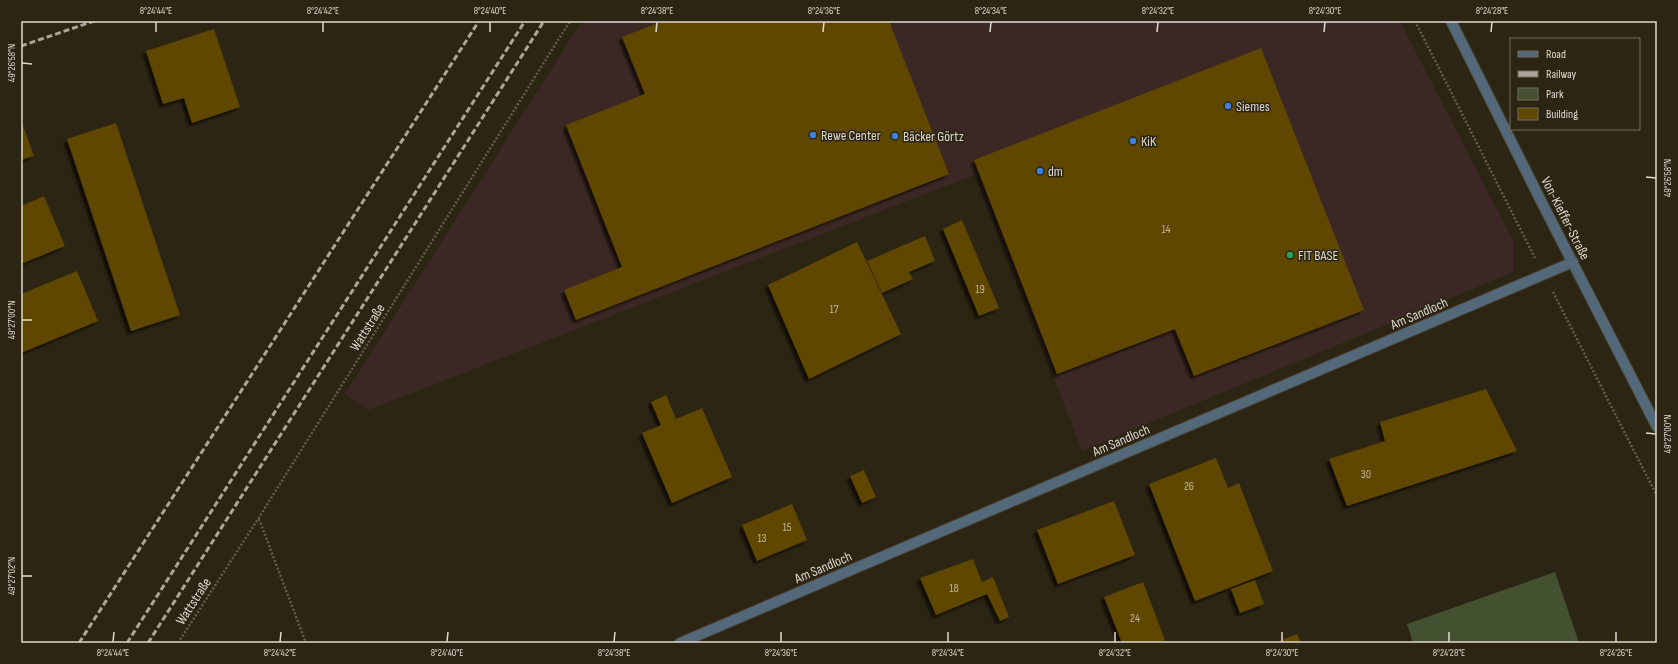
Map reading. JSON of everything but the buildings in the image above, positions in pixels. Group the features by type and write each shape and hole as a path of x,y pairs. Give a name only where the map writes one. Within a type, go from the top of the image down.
{"street":[{"name":"Von-Kieffer-Straße","path":"1451,21 1657,426"},
{"name":"Am Sandloch","path":"680,643 1573,262"}],"path":[{"name":"Wattstraße","path":"178,643 258,519 570,21"},
{"path":"1415,21 1657,496"},
{"path":"258,519 306,643"}],"shaded area":[{"path":"582,21 1400,21 1513,241 1513,272 1082,451 977,174 368,410 345,394"}],"green space":[{"path":"1555,572 1579,643 1413,643 1407,624"}],"railway":[{"path":"21,46 94,21"},
{"path":"79,643 479,21"},
{"path":"127,643 525,21"},
{"path":"148,643 544,21"}],"place":[{"name":"Siemes","path":"1228,106"},
{"name":"Rewe Center","path":"813,135"},
{"name":"Bäcker Görtz","path":"895,136"},
{"name":"KiK","path":"1133,141"},
{"name":"dm","path":"1040,171"},
{"name":"FIT BASE","path":"1290,255"}]}
